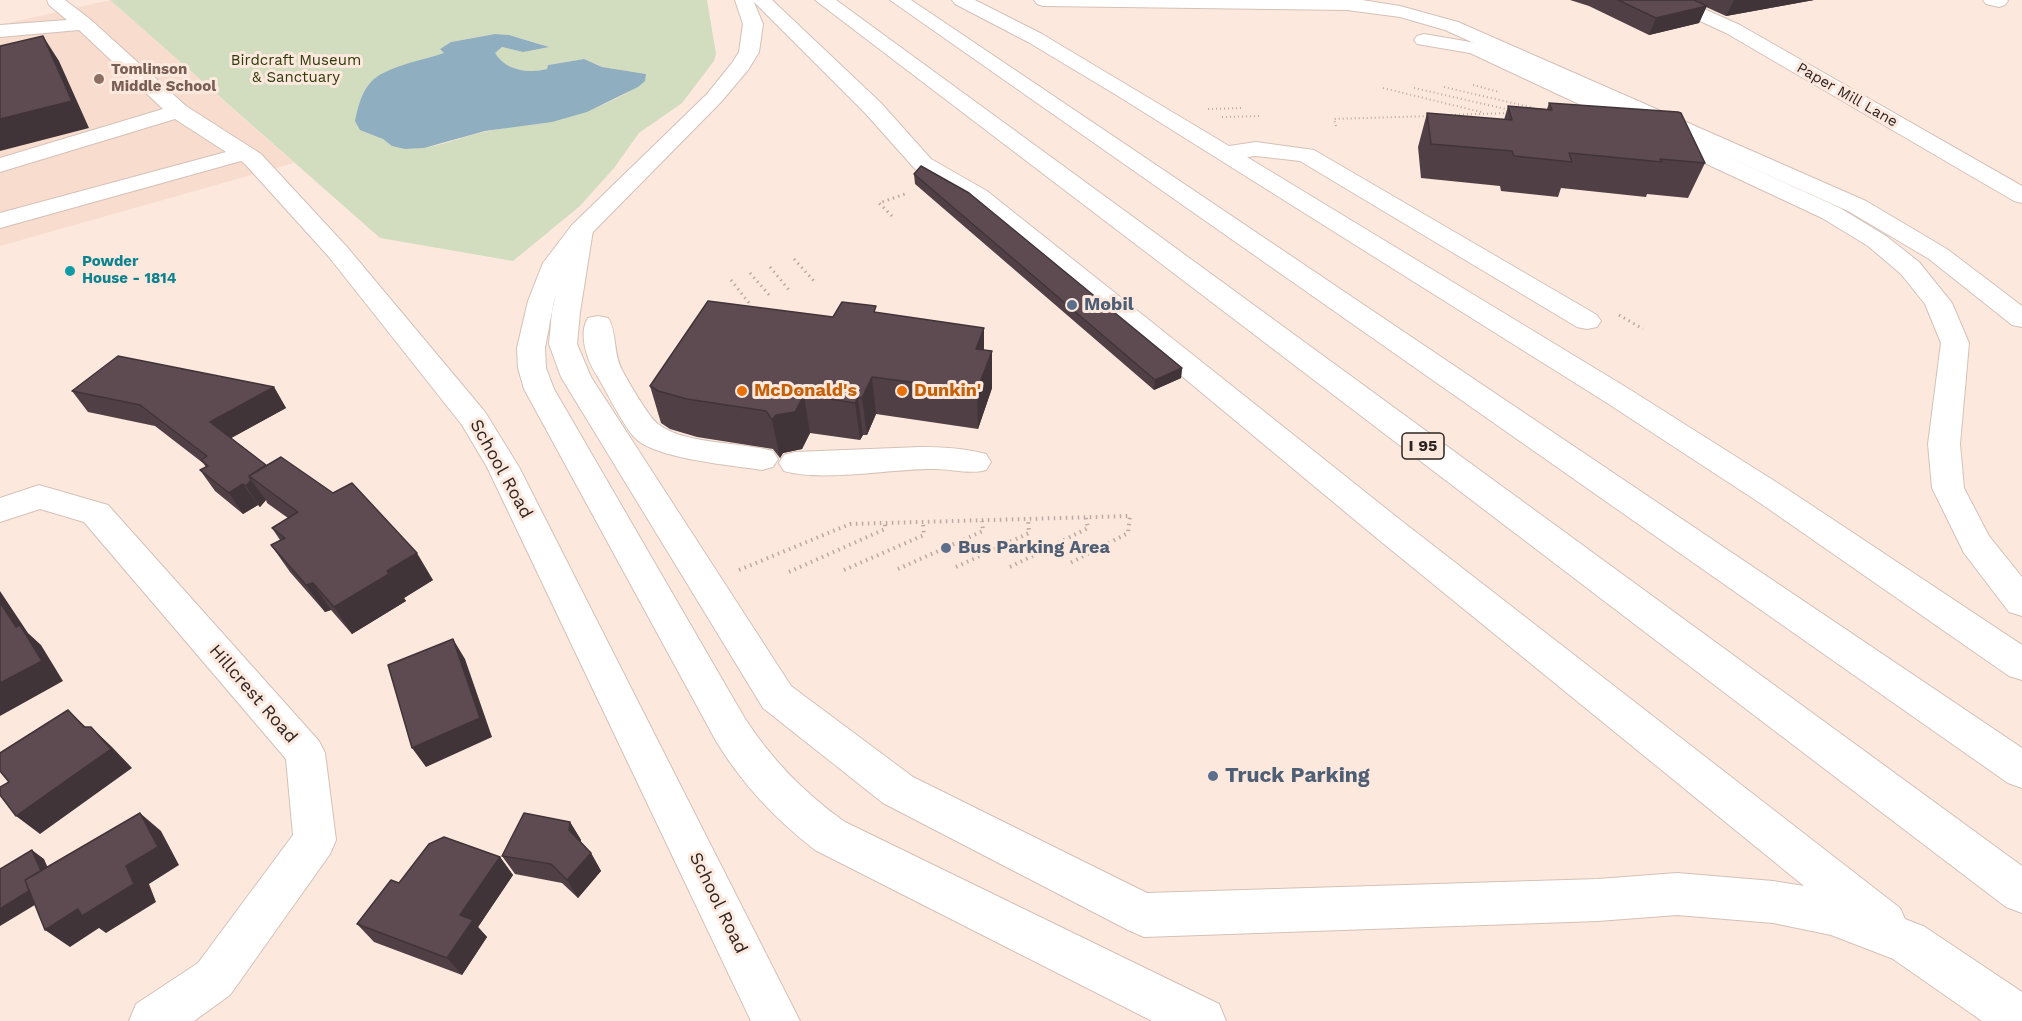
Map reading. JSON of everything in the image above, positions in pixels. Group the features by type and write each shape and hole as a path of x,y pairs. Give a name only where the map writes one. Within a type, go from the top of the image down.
{"main road":[{"path":"33,6 56,0"},
{"name":"School Road","path":"56,0 178,111 246,153 338,252 474,419 503,467 776,1021"},
{"path":"744,0 753,24 749,52 741,66 721,90 581,230 556,263 548,281 535,325 531,348 532,368 539,389 748,759 786,802 830,836 1202,1021"},
{"path":"761,0 865,100 923,165 979,196 1391,531 1909,943 2022,1020"},
{"name":"I 95","path":"824,0 2022,892"},
{"path":"899,0 2022,770"},
{"path":"961,0 1035,38 1618,396 1772,495 2022,665"},
{"path":"1043,0 1347,4 1392,9 1440,21 1857,206 1938,254 2022,319"},
{"name":"Paper Mill Lane","path":"1669,0 1733,29 2022,196"},
{"path":"0,31 84,24"},
{"path":"1424,40 1475,48 1832,213 1877,241 1910,268 1938,303 1955,343 1944,444 1948,488 1976,544 2022,602"},
{"path":"0,165 178,111"},
{"path":"1225,154 1256,149 1306,155 1587,321"},
{"path":"0,221 246,153"},
{"path":"581,230 562,344 576,377 777,697 898,790 1144,915 1598,900 1677,894 1773,903 1831,913 1909,943"},
{"path":"598,324 600,350 607,369 646,431 675,445 762,459"},
{"path":"795,463 827,464 935,458 962,458 975,462"},
{"name":"Hillcrest Road","path":"0,510 39,497 96,513 305,753 315,840 214,979 153,1021"}],"path":[{"path":"1473,86 1505,93"},
{"path":"1444,87 1540,111 1529,112"},
{"path":"1383,88 1488,114"},
{"path":"1336,126 1334,120 1519,113 1414,88"},
{"path":"1217,117 1262,116"},
{"path":"892,216 879,203 905,194"},
{"path":"794,259 814,281"},
{"path":"770,267 789,290"},
{"path":"750,273 770,296"},
{"path":"731,280 749,303"},
{"path":"1619,315 1643,328"},
{"path":"733,572 850,524 1130,516 1128,533 1068,564"},
{"path":"1010,567 1088,528 1086,518"},
{"path":"956,567 1029,533 1028,519"},
{"path":"898,569 983,531 982,521"},
{"path":"844,570 924,535 923,522"},
{"path":"789,572 885,529 885,524"}],"shaded area":[{"name":"Tomlinson Middle School","path":"110,0 294,163 0,246 0,25"}],"green space":[{"name":"Birdcraft Museum & Sanctuary","path":"110,0 707,0 716,54 714,61 682,103 639,133 614,168 580,206 513,261 380,238","holes":["495,34 509,35 543,45 523,52 502,47 494,53 511,67 525,71 547,69 548,65 584,59 602,67 646,74 625,94 598,107 566,117 483,132 419,148 406,148 383,139 421,62 445,53 440,49 451,42"]}],"water":[{"path":"495,34 509,35 549,47 523,52 502,47 495,53 499,59 511,67 532,71 547,69 548,65 584,59 602,67 646,74 645,81 638,87 587,112 552,122 485,131 424,148 405,149 392,146 383,139 360,130 355,121 362,95 377,77 395,68 444,53 440,49 451,42"}],"building":[{"path":"1618,0 1694,0 1707,6 1656,18"},
{"path":"43,36 72,101 0,119 0,46"},
{"path":"1549,103 1681,113 1705,163 1660,159 1662,162 1569,153 1572,162 1514,156 1512,151 1431,144 1427,113 1512,120 1508,106 1552,110"},
{"path":"921,166 969,193 1182,368 1155,380 914,174"},
{"path":"708,301 833,317 842,302 876,306 874,312 984,328 976,349 992,351 977,391 872,377 862,398 858,398 855,403 804,395 795,412 776,415 772,420 766,411 687,399 658,391 650,386"},
{"path":"118,356 274,387 210,422 266,465 249,476 251,480 246,486 243,484 229,493 200,470 208,466 201,460 207,456 140,405 72,391"},
{"path":"281,457 333,493 352,483 417,553 387,571 389,574 334,607 313,583 306,585 271,545 285,538 272,528 298,512 249,476"},
{"path":"0,602 16,627 20,625 42,661 0,683"},
{"path":"453,639 480,718 412,748 388,665"},
{"path":"68,710 84,727 91,727 111,749 16,816 0,795 0,787 9,782 0,771 0,753"},
{"path":"140,813 158,847 126,866 134,884 82,916 78,909 45,930 25,880"},
{"path":"524,813 570,822 569,830 591,853 567,880 551,864 502,856"},
{"path":"444,837 500,857 460,915 473,920 447,958 357,924 391,880 399,883 429,844"},
{"path":"32,850 41,871 25,880 29,891 0,909 0,869"}],"place":[{"name":"Tomlinson Middle School","path":"99,79"},
{"name":"Powder House - 1814","path":"70,271"},
{"name":"Mobil","path":"1072,305"},
{"name":"McDonald's","path":"742,391"},
{"name":"Dunkin'","path":"902,391"},
{"name":"Bus Parking Area","path":"946,548"},
{"name":"Truck Parking","path":"1213,776"}]}
